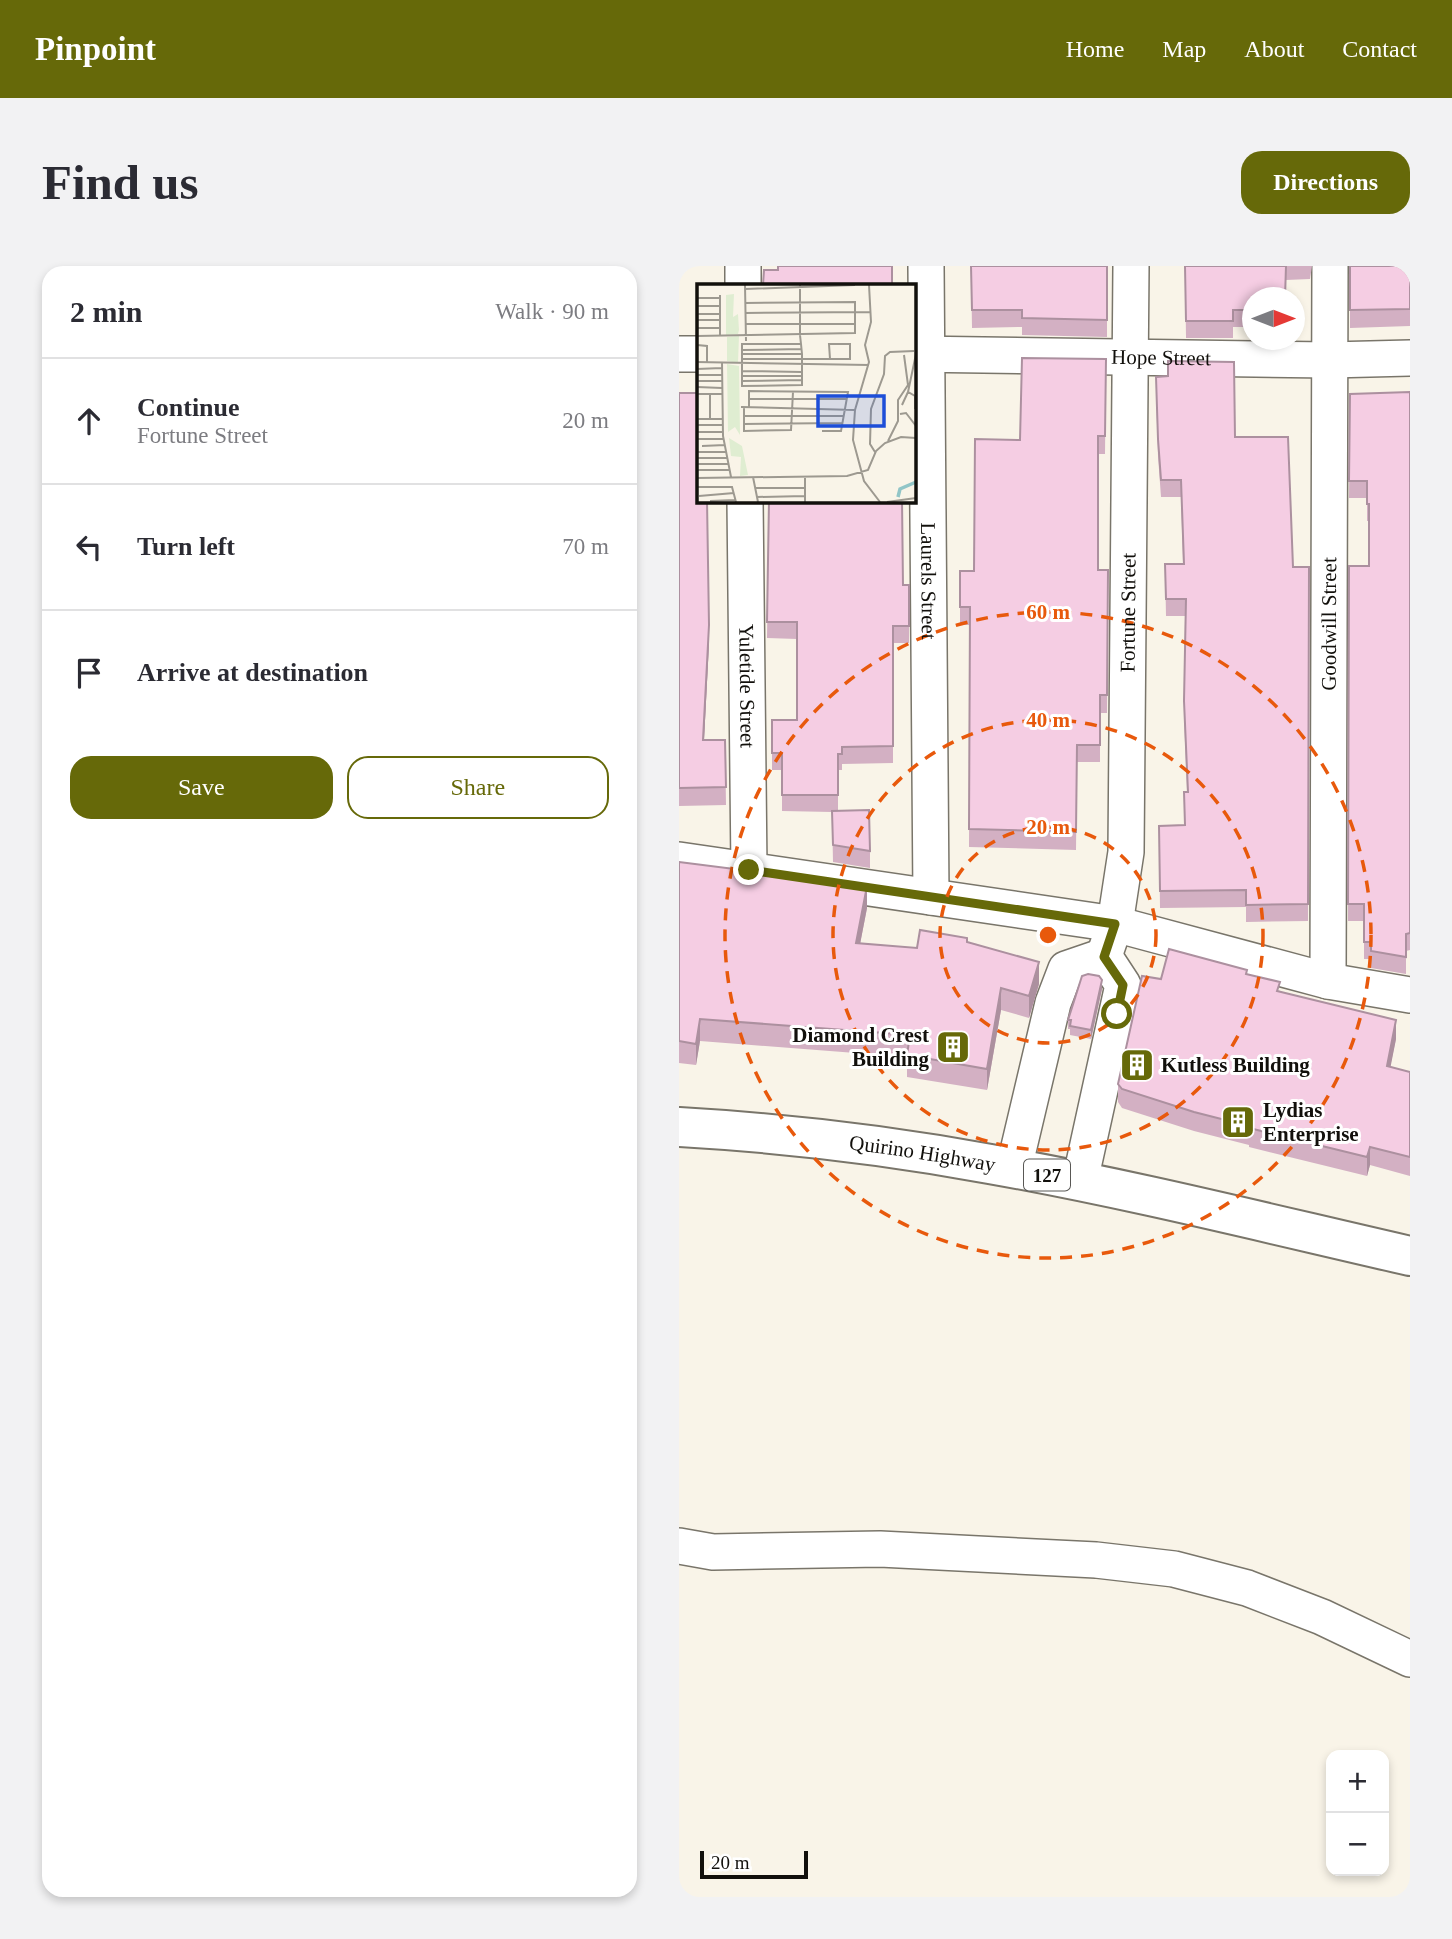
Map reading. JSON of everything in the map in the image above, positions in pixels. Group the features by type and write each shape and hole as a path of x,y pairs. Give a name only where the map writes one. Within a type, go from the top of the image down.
{"main road":[{"name":"Quirino Highway","path":"679,1127 830,1140 1014,1168 1410,1256"}],"street":[{"path":"743,266 743,284"},
{"name":"Laurels Street","path":"926,266 920,354 931,897"},
{"name":"Fortune Street","path":"1104,957 1115,924 1126,852 1131,266"},
{"name":"Goodwill Street","path":"1328,981 1329,266"},
{"path":"679,354 697,354"},
{"name":"Hope Street","path":"920,354 1330,360 1410,358"},
{"name":"Yuletide Street","path":"745,502 749,870"},
{"path":"679,860 1115,924 1328,981 1410,995"},
{"path":"1014,1168 1053,1003 1066,969 1104,957 1123,985 1080,1181"},
{"path":"679,1546 713,1552 880,1549 1096,1560 1174,1569 1247,1588 1322,1617 1410,1659"}],"building":[{"path":"778,266 892,266 892,284 763,284 764,270 778,270"},
{"path":"971,266 1107,266 1107,320 1022,318 1022,310 972,310"},
{"path":"1185,266 1286,266 1285,287 1242,287 1242,310 1233,310 1233,321 1186,321"},
{"path":"1350,266 1410,266 1410,309 1350,310"},
{"path":"1022,358 1106,359 1105,436 1098,436 1098,570 1108,570 1107,695 1100,695 1100,745 1077,745 1076,832 969,829 970,607 960,607 960,571 974,571 975,439 1020,440"},
{"path":"1168,361 1234,362 1235,437 1288,437 1293,567 1309,567 1308,904 1246,905 1246,890 1160,891 1159,826 1185,825 1184,792 1188,792 1184,701 1186,599 1166,599 1165,564 1184,564 1181,480 1161,480 1158,439 1156,377 1168,376"},
{"path":"1410,392 1410,933 1406,934 1406,957 1371,951 1371,942 1364,942 1364,904 1348,904 1349,566 1369,566 1367,481 1349,481 1350,394"},
{"path":"679,393 697,393 697,502 707,502 709,625 703,740 725,740 726,787 679,788"},
{"path":"769,502 902,502 903,585 909,585 909,626 893,626 893,746 842,747 842,754 838,754 838,795 782,795 782,753 772,753 772,720 797,720 797,622 767,622"},
{"path":"869,810 870,851 833,845 832,811"},
{"path":"679,862 867,886 856,943 917,948 920,930 967,938 967,942 1039,962 1029,996 1001,988 987,1069 907,1055 910,1035 700,1019 696,1044 679,1041"},
{"path":"1169,949 1280,982 1277,991 1396,1020 1387,1066 1410,1072 1410,1157 1370,1147 1367,1157 1249,1128 1122,1089 1118,1084 1142,976 1161,979"},
{"path":"1082,976 1099,976 1102,980 1091,1030 1070,1026 1071,1020 1068,1020"}],"place":[{"name":"Diamond Crest Building","path":"953,1047"},
{"name":"Kutless Building","path":"1137,1065"},
{"name":"Lydias Enterprise","path":"1238,1122"}],"route":[{"path":"749,870 1115,924 1104,957 1123,985 1117,1014"}]}
